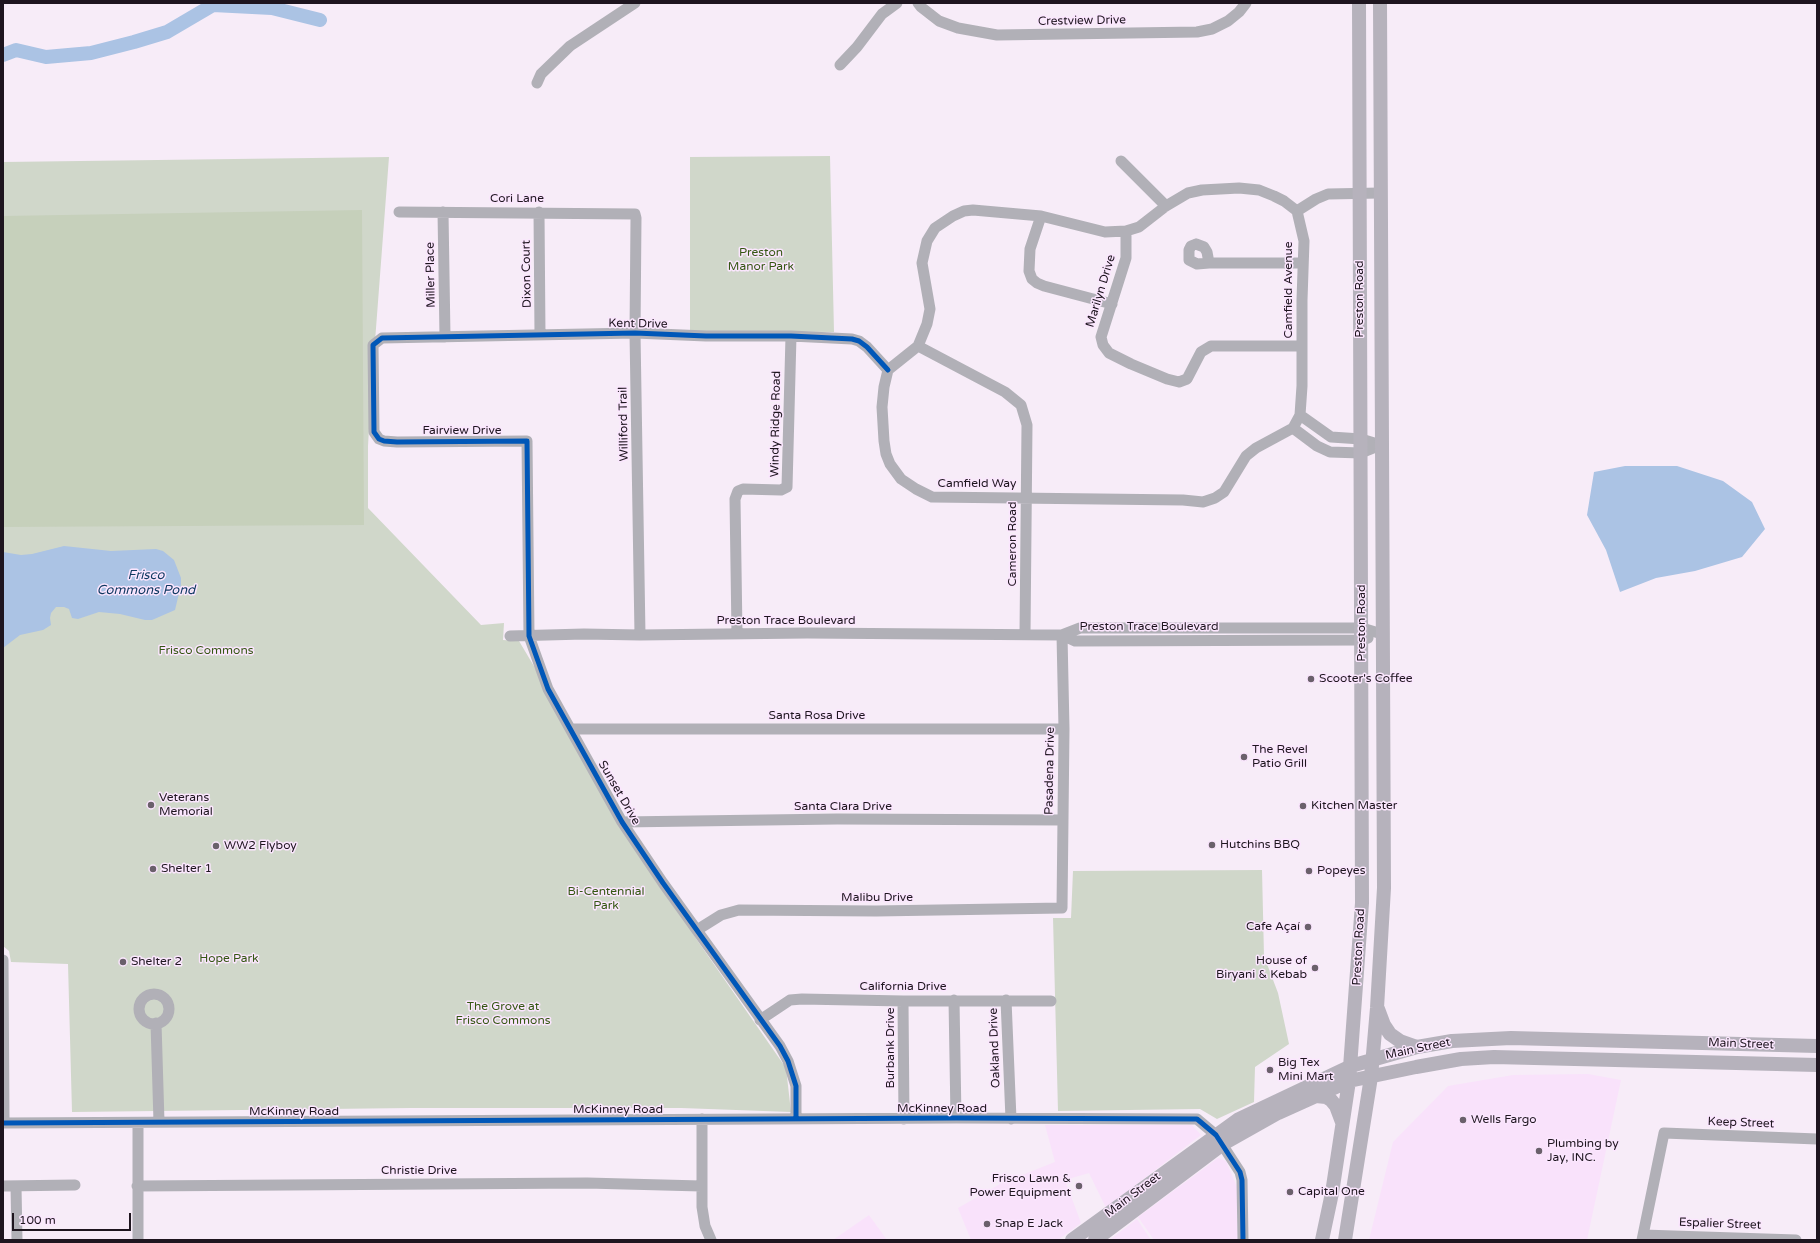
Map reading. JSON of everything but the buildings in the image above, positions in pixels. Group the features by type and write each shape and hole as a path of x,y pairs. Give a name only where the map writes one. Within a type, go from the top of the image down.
{"main road":[{"name":"Preston Road","path":"1322,1240 1332,1193 1351,1066 1362,903 1363,809 1359,3"},
{"name":"Preston Road","path":"1345,1240 1371,1077 1378,1008 1384,888 1380,3"},
{"path":"1363,809 1383,808"},
{"path":"1378,1008 1384,1025 1390,1034 1417,1047"},
{"name":"Main Street","path":"1095,1240 1219,1139 1239,1119 1351,1066 1372,1059 1417,1047 1485,1038 1817,1046"},
{"path":"1612,1060 1613,1041"},
{"name":"Main Street","path":"1072,1240 1219,1139 1349,1081 1461,1059 1494,1057 1817,1065"},
{"path":"1316,1096 1326,1097 1331,1100 1336,1106 1342,1124"}],"street":[{"path":"537,83 541,74 570,46 635,3"},
{"path":"840,65 857,47 882,14 897,3"},
{"name":"Crestview Drive","path":"918,3 939,21 958,28 997,34 1197,32 1212,29 1228,21 1239,12 1246,3"},
{"path":"1121,161 1166,206"},
{"path":"888,370 918,346 927,324 930,309 922,263 927,241 936,228 953,216 973,210 1041,216 1105,232 1126,231 1139,227 1166,206 1188,193 1202,190 1239,188 1259,190 1284,201 1297,212 1316,199 1328,194 1380,193"},
{"name":"Cori Lane","path":"399,212 634,214"},
{"name":"Miller Place","path":"443,212 446,337"},
{"name":"Dixon Court","path":"539,212 540,335"},
{"name":"Camfield Avenue","path":"1297,212 1304,241 1302,263 1302,346"},
{"name":"Williford Trail","path":"634,214 636,218 635,333 640,635"},
{"path":"1041,216 1030,249 1029,271 1032,279 1044,286 1112,304"},
{"name":"Marilyn Drive","path":"1126,231 1126,258 1101,337 1106,350 1130,364 1179,382 1187,379 1201,352 1211,346 1302,346"},
{"path":"1209,262 1302,263"},
{"name":"Kent Drive","path":"376,342 382,338 635,333 706,336 791,336 852,339 859,341 867,347 888,370"},
{"name":"Windy Ridge Road","path":"738,634 735,499 738,491 743,489 781,490 787,487 791,336"},
{"name":"Fairview Drive","path":"376,342 373,345 374,432 376,436 384,441 397,442 527,441"},
{"name":"Cameron Road","path":"918,346 1005,392 1021,405 1027,425 1025,634"},
{"path":"1302,346 1300,415 1293,428 1323,449 1338,453 1361,453 1381,445"},
{"name":"Camfield Way","path":"888,370 882,407 886,454 890,464 901,479 932,497 1026,497 1183,500 1203,502 1215,498 1224,492 1246,456 1256,448 1293,428"},
{"path":"1300,415 1331,437 1361,439 1381,445"},
{"name":"Sunset Drive","path":"527,441 528,636 548,689 622,822 663,883 780,1046 792,1068 796,1086 796,1119"},
{"name":"Preston Trace Boulevard","path":"1062,635 1080,628 1236,629 1382,634"},
{"name":"Preston Trace Boulevard","path":"1236,629 1236,640"},
{"name":"Preston Trace Boulevard","path":"510,636 584,634 1025,634 1062,635 1076,640 1236,640 1362,634"},
{"name":"Pasadena Drive","path":"1062,635 1064,729 1062,908"},
{"name":"Santa Rosa Drive","path":"571,729 1064,729"},
{"name":"Santa Clara Drive","path":"622,822 837,819 1063,820"},
{"name":"Malibu Drive","path":"697,930 721,915 739,910 876,911 1062,908"},
{"path":"3,960 3,1123"},
{"name":"California Drive","path":"760,1020 790,1000 802,999 1052,1001"},
{"path":"954,1000 956,1118"},
{"name":"Oakland Drive","path":"1006,1000 1011,1119"},
{"name":"Burbank Drive","path":"903,1001 904,1119"},
{"path":"156,1023 159,1122"},
{"name":"McKinney Road","path":"3,1123 956,1118 1197,1119 1219,1139 1240,1172 1242,1180 1243,1240"},
{"path":"702,1119 701,1186 706,1226 710,1240"},
{"path":"138,1122 138,1240"},
{"name":"Keep Street","path":"1642,1237 1664,1133 1817,1139"},
{"name":"Christie Drive","path":"138,1186 587,1183 701,1186"},
{"path":"3,1186 75,1185"},
{"path":"16,1186 17,1240"},
{"name":"Espalier Street","path":"1642,1237 1796,1240"}],"shaded area":[{"path":"1588,1074 1621,1080 1587,1240 1369,1240 1393,1142 1448,1086 1513,1075"},
{"path":"1045,1125 1192,1125 1201,1135 1106,1208 1089,1173 1065,1180 1081,1223 1058,1240 971,1240 958,1208 1000,1184 1055,1162"},
{"path":"1218,1158 1226,1161 1237,1187 1238,1240 1154,1240 1138,1217"},
{"path":"869,1215 887,1240 833,1240"},
{"path":"1137,1219 1151,1240 1113,1240 1112,1238"}],"green space":[{"name":"Preston Manor Park","path":"830,156 834,332 690,331 690,157"},
{"name":"Frisco Commons","path":"389,157 371,394 368,446 368,508 481,625 504,623 503,640 519,641 697,940 786,1068 791,1112 681,1108 411,1108 72,1112 68,964 11,962 9,951 3,946 3,162"},
{"path":"362,210 364,525 3,527 3,216"},
{"path":"1262,870 1264,956 1278,993 1289,1044 1255,1067 1254,1102 1217,1119 1200,1109 1058,1111 1053,918 1071,918 1073,871"}],"water":[{"path":"1625,466 1677,466 1723,481 1752,502 1765,529 1742,557 1695,571 1656,578 1620,592 1606,550 1587,515 1594,472"},
{"name":"Frisco Commons Pond","path":"64,546 111,551 156,549 163,551 174,560 181,578 181,585 175,610 152,620 99,612 78,619 72,618 69,609 64,607 56,607 51,613 51,625 43,630 20,635 3,648 3,552 21,555 32,554"}],"waterway":[{"path":"3,55 16,50 46,57 91,53 167,32 213,5 272,8 320,20"}],"cycle path":[{"path":"796,1119 796,1086 788,1061 780,1046 663,883 622,822 548,689 529,636 527,441 397,442 379,439 374,432 373,345 382,338 635,333 706,336 791,336 852,339 859,341 867,347 888,370"},
{"path":"3,1123 956,1118 1197,1119 1216,1135 1240,1172 1242,1180 1243,1240"}],"place":[{"name":"Scooter's Coffee","path":"1311,679"},
{"name":"The Revel Patio Grill","path":"1244,757"},
{"name":"Veterans Memorial","path":"151,805"},
{"name":"Kitchen Master","path":"1303,806"},
{"name":"Hutchins BBQ","path":"1212,845"},
{"name":"WW2 Flyboy","path":"216,846"},
{"name":"Shelter 1","path":"153,869"},
{"name":"Popeyes","path":"1309,871"},
{"name":"Cafe Açaí","path":"1308,927"},
{"name":"Shelter 2","path":"123,962"},
{"name":"House of Biryani & Kebab","path":"1315,968"},
{"name":"Big Tex Mini Mart","path":"1270,1070"},
{"name":"Wells Fargo","path":"1463,1120"},
{"name":"Plumbing by Jay, INC.","path":"1539,1151"},
{"name":"Frisco Lawn & Power Equipment","path":"1079,1186"},
{"name":"Capital One","path":"1290,1192"},
{"name":"Snap E Jack","path":"987,1224"}],"park label":[{"name":"Bi-Centennial Park","path":"606,899"},
{"name":"Hope Park","path":"229,959"},
{"name":"The Grove at Frisco Commons","path":"503,1014"}]}
